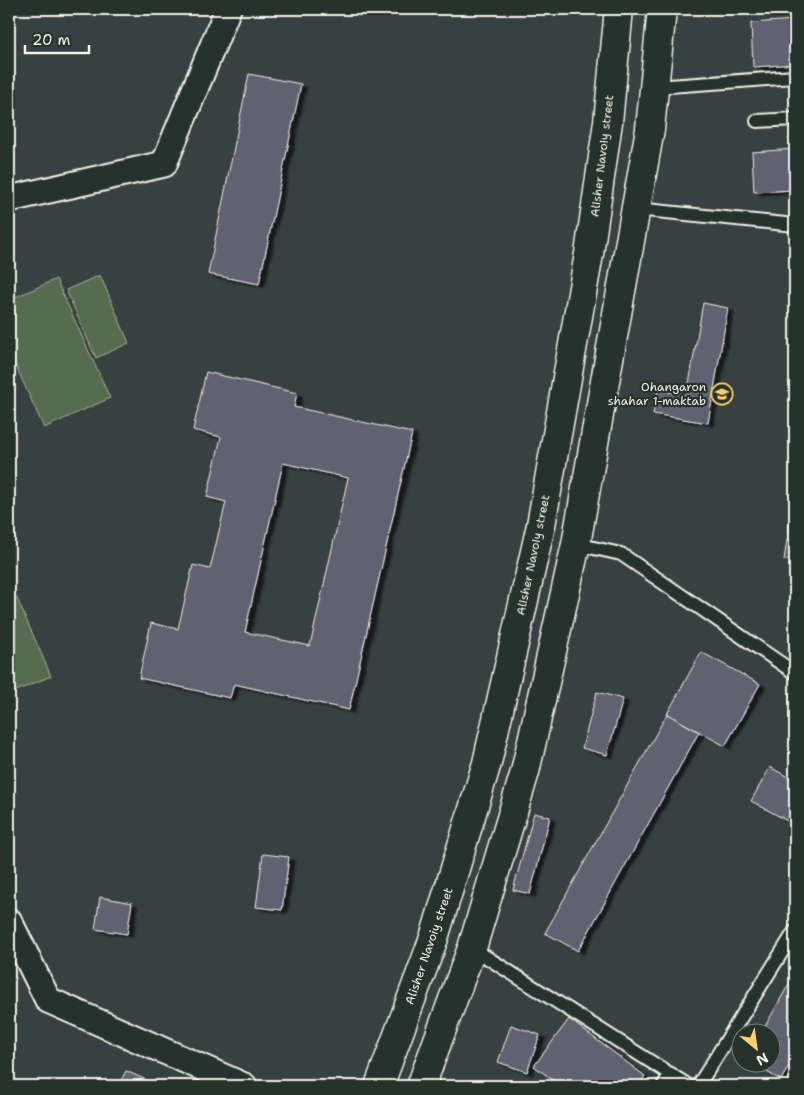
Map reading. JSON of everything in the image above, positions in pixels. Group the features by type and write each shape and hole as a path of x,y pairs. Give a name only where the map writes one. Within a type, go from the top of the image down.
{"main road":[{"name":"Alisher Navoiy street","path":"379,1086 434,938 487,763 541,525 589,254 608,122 619,9"},
{"path":"421,1086 472,948 525,772 576,544 628,261 650,129 662,9"},
{"path":"589,254 628,261"},
{"path":"487,763 525,772"}],"street":[{"path":"9,199 164,164 228,9"},
{"path":"9,921 48,1000 244,1086"}],"lane":[{"path":"655,87 795,77"},
{"path":"758,121 795,119"},
{"path":"636,209 795,225"},
{"path":"576,544 621,554 795,673"},
{"path":"698,1086 795,931"},
{"path":"472,948 689,1086"},
{"path":"663,1086 671,1074"}],"green space":[{"path":"100,275 129,343 96,358 66,290"},
{"path":"56,279 110,398 44,428 9,351 9,300"},
{"path":"16,596 51,676 9,694 9,599"}],"building":[{"path":"795,20 795,64 753,67 751,23"},
{"path":"249,74 301,84 259,284 208,274"},
{"path":"795,149 795,190 754,192 752,152"},
{"path":"703,303 728,308 708,423 653,414 658,390 687,395"},
{"path":"206,372 297,393 294,407 412,433 349,710 234,684 230,698 139,678 151,623 178,629 193,565 210,569 226,502 207,497 221,437 193,430","holes":["283,463 348,478 310,646 245,632"]},
{"path":"790,520 795,521 795,561 784,560"},
{"path":"701,652 760,684 725,746 667,714"},
{"path":"597,692 623,699 607,755 582,748"},
{"path":"667,714 699,732 578,951 545,933"},
{"path":"770,767 795,781 795,825 751,801"},
{"path":"534,813 550,817 530,894 513,890"},
{"path":"263,854 289,857 282,910 256,907"},
{"path":"100,897 132,903 127,934 95,929"},
{"path":"795,973 795,1055 781,1080 767,1072 782,1072 782,1022 768,1022"},
{"path":"569,1019 645,1076 638,1086 561,1086 534,1066"},
{"path":"511,1025 540,1035 527,1072 498,1062"},
{"path":"126,1071 160,1086 118,1086"}],"place":[{"name":"Ohangaron shahar 1-maktab","path":"722,394"}]}
